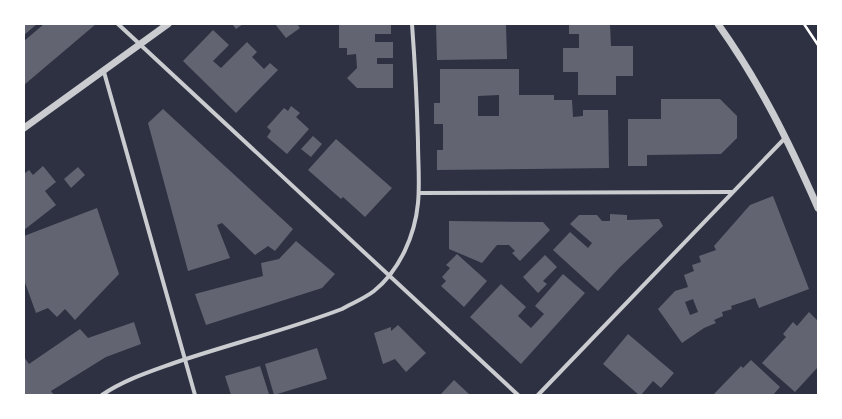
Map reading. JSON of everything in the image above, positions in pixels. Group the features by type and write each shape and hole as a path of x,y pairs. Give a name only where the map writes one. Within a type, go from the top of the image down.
{"street":[{"path":"118,24 518,395"},
{"path":"24,128 140,46 168,24"},
{"path":"102,395 118,384 129,379 185,359 342,309 374,291 388,276 401,258 411,236 417,214 419,194 417,86 412,24"},
{"path":"718,24 746,64 786,137 818,208"},
{"path":"104,72 195,395"},
{"path":"538,395 786,137"},
{"path":"419,194 732,192"}],"path":[{"path":"804,24 818,45"}],"building":[{"path":"24,24 37,24 24,35"},
{"path":"44,24 96,24 24,85 24,41"},
{"path":"232,24 243,24 236,29"},
{"path":"275,24 297,24 300,28 286,38"},
{"path":"339,24 391,24 391,34 375,34 375,42 393,42 393,58 377,58 377,64 393,64 393,88 357,88 347,78 357,68 356,54 347,55 347,48 339,48"},
{"path":"436,24 506,24 507,59 437,60"},
{"path":"569,24 610,24 611,46 633,46 633,76 616,76 616,95 578,95 578,72 563,72 563,48 579,48 579,34 569,34"},
{"path":"213,30 229,45 213,61 221,68 247,42 257,52 252,57 264,69 270,63 278,70 236,113 183,61"},
{"path":"440,69 519,69 519,95 554,95 554,100 572,100 573,117 583,116 583,110 608,110 609,168 437,170 437,150 443,150 443,124 434,124 434,103 440,103","holes":["499,95 499,116 478,116 478,96"]},
{"path":"661,99 720,99 737,116 737,138 721,154 647,155 647,166 628,166 628,119 661,119"},
{"path":"291,106 300,113 296,117 309,129 287,154 267,137 271,131 267,127 284,108 288,111"},
{"path":"163,109 293,229 275,251 268,246 255,255 222,223 217,225 230,258 188,271 148,123"},
{"path":"313,136 322,144 311,157 301,149"},
{"path":"336,139 392,188 365,217 343,197 341,199 308,170"},
{"path":"43,166 56,182 45,191 56,205 24,230 24,174 29,170 33,175"},
{"path":"78,167 85,175 71,188 64,179"},
{"path":"773,196 809,289 759,308 755,298 731,306 732,309 722,312 723,316 714,320 716,323 704,328 682,343 658,309 675,291 688,287 684,275 694,271 692,265 701,262 699,256 716,250 714,246 750,205","holes":["693,299 698,312 690,315 685,302"]},
{"path":"97,208 119,274 75,320 65,309 57,317 48,308 36,313 24,280 24,236"},
{"path":"610,214 627,215 627,220 659,219 663,226 619,268 598,291 553,250 570,232 588,248 592,243 570,224 579,215 597,215 602,221 610,221"},
{"path":"449,221 543,222 550,230 520,261 512,253 515,251 509,245 497,245 482,263 449,249"},
{"path":"296,241 335,274 322,288 206,325 195,294 263,276 261,263 279,259"},
{"path":"457,254 487,281 464,307 441,286 446,281 442,277 450,268 446,265"},
{"path":"545,255 557,267 543,281 547,284 538,293 523,277"},
{"path":"563,274 585,293 521,364 470,317 501,284 526,307 518,316 531,328 544,314 535,306"},
{"path":"809,312 818,321 818,367 795,392 762,363 786,337 783,334 793,322 797,326"},
{"path":"134,322 141,344 106,357 51,391 54,395 24,395 24,357 29,364 80,329 88,338"},
{"path":"398,325 426,353 406,372 395,359 383,364 374,333 391,327 391,331"},
{"path":"628,334 674,373 661,388 653,381 641,395 639,395 603,364"},
{"path":"317,348 327,379 274,395 265,364"},
{"path":"751,360 780,387 773,395 713,395 741,366 743,368"},
{"path":"260,366 269,394 231,395 225,376"},
{"path":"454,380 470,395 440,395"}]}
